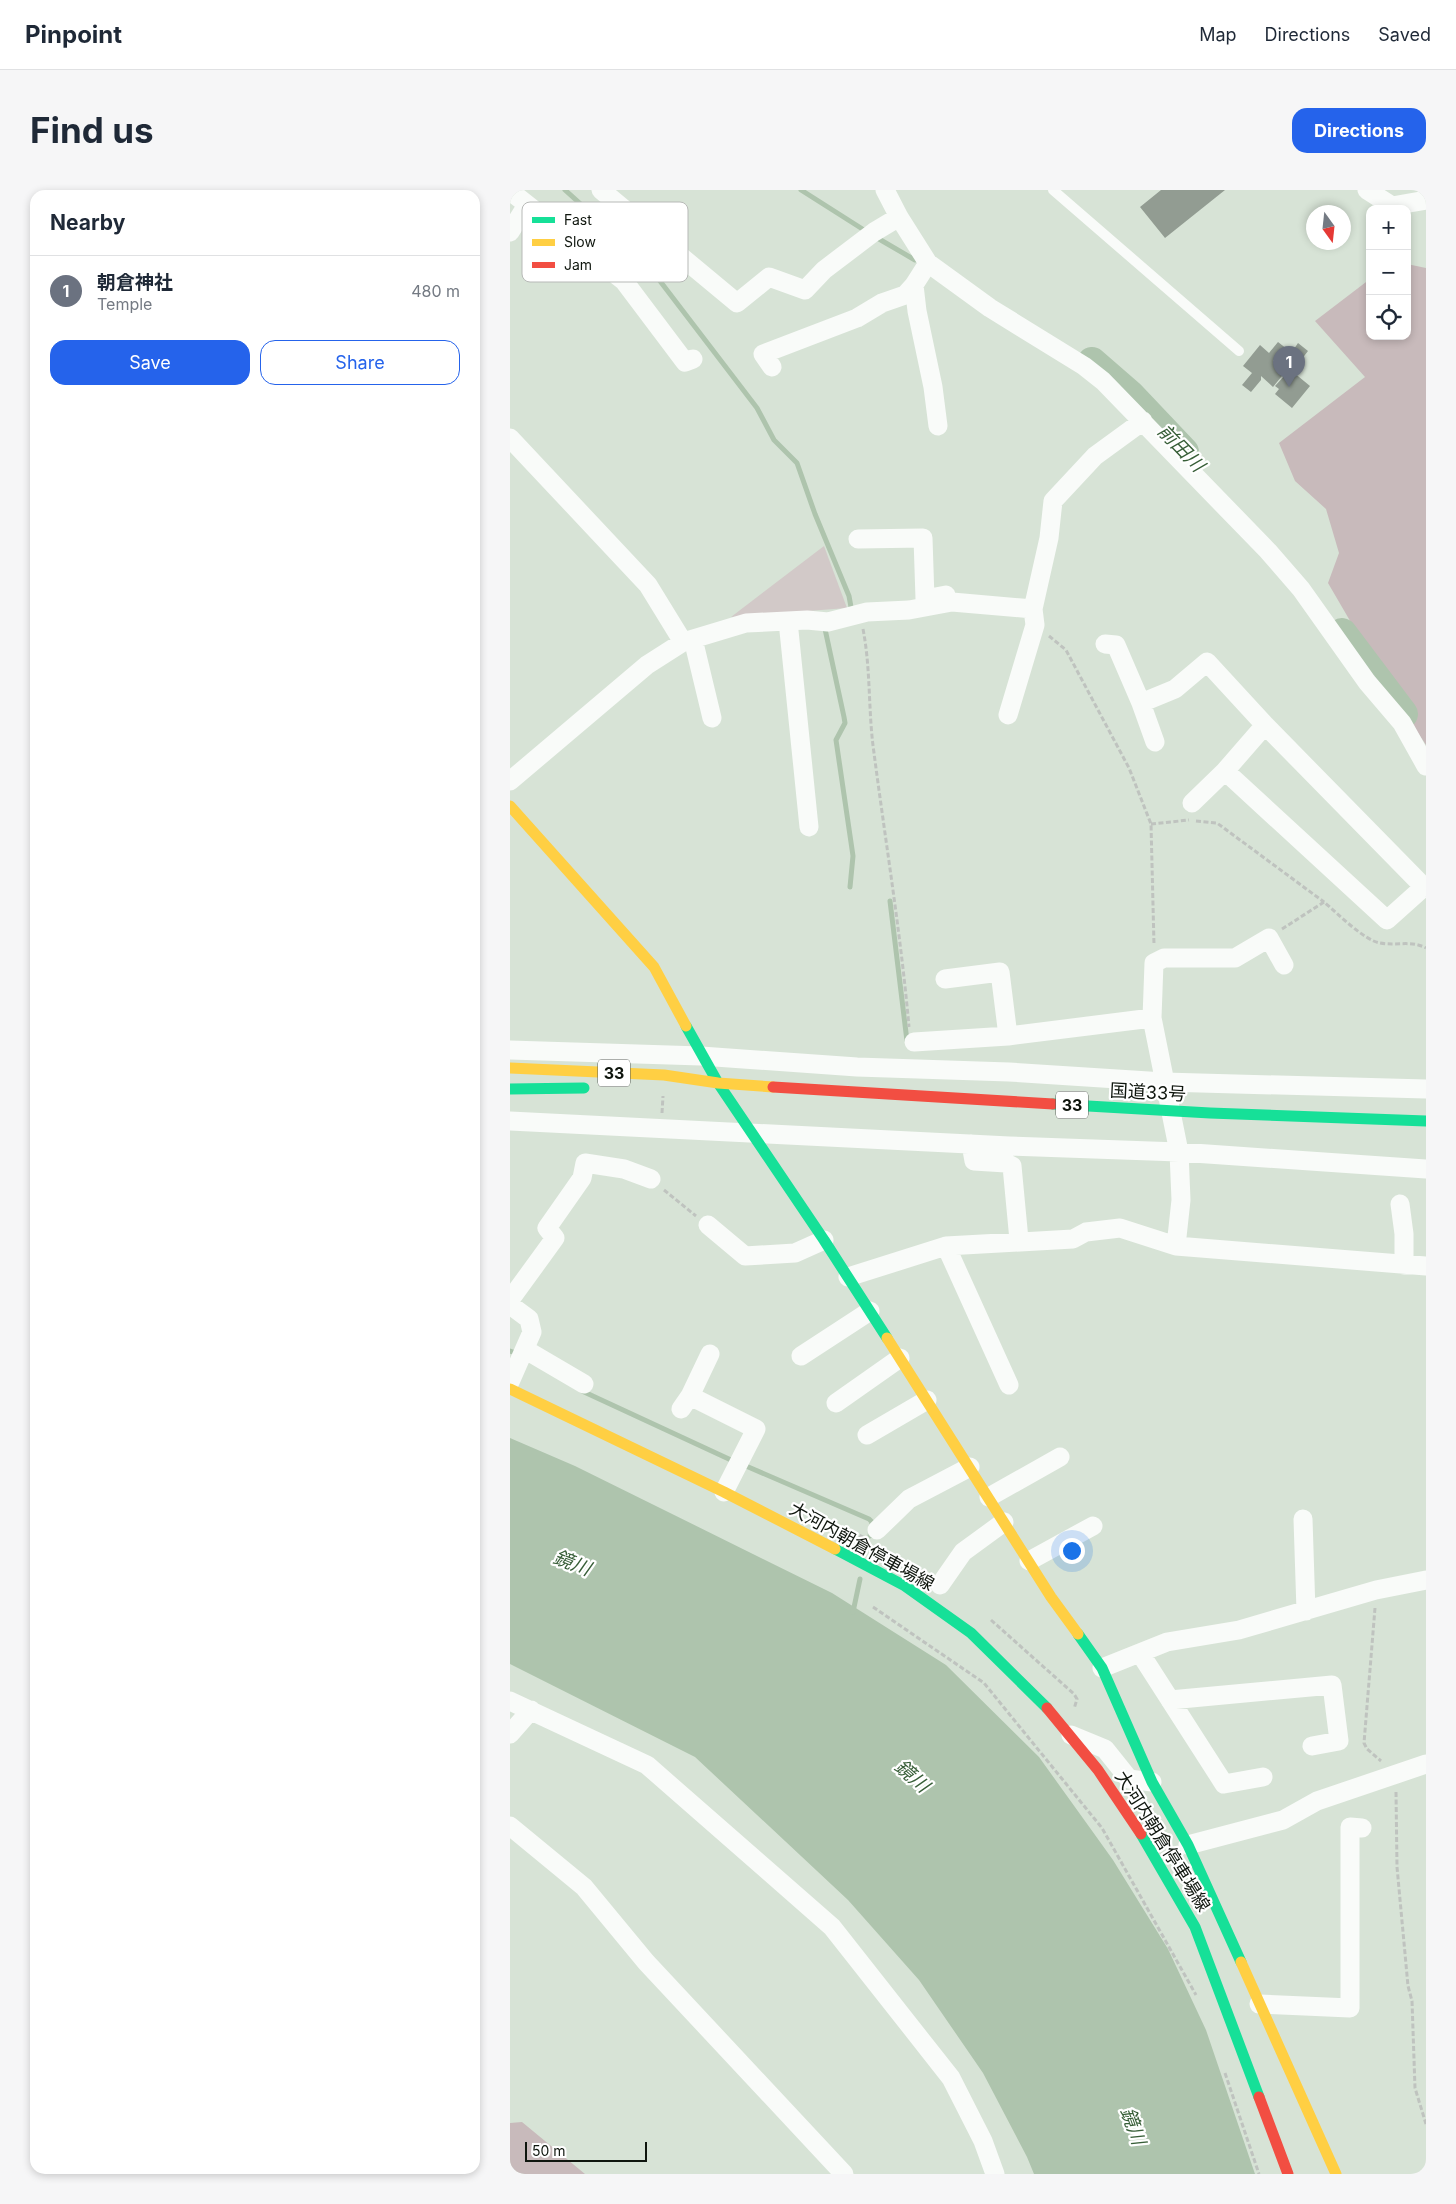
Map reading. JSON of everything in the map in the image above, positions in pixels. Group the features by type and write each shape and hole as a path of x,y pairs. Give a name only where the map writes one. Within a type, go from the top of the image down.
{"main road":[{"path":"510,806 654,967 701,1056 718,1083 824,1240 1029,1562 1102,1668 1152,1782 1188,1845 1336,2174"},
{"name":"国道33号","path":"510,1068 664,1075 718,1083 1170,1110 1426,1121"},
{"name":"国道33号","path":"672,1087 718,1083"},
{"name":"33","path":"510,1089 596,1088"},
{"name":"大河内朝倉停車場線","path":"510,1389 724,1492 905,1586 971,1633 1041,1701 1129,1813 1195,1927 1288,2174"}],"street":[{"path":"601,190 615,202"},
{"path":"885,190 899,217 928,263 990,308 1084,366 1103,381 1143,420 1268,551 1300,589 1367,682 1402,723 1426,766"},
{"path":"1367,190 1392,206 1426,200"},
{"path":"510,191 523,202"},
{"path":"510,232 522,213"},
{"path":"688,262 737,303 769,277 804,290 824,270 874,232 899,217"},
{"path":"772,368 763,354 857,318 882,303 905,295 928,263"},
{"path":"624,282 685,362 693,359"},
{"path":"914,285 917,311 933,387 938,426"},
{"path":"1008,715 1034,612 1049,538 1053,500 1101,451 1119,440 1143,420"},
{"path":"510,438 648,584 688,641 712,718"},
{"path":"858,540 923,538 925,599 954,594 1034,612"},
{"path":"510,781 647,665 688,641 746,623 828,622 867,612 929,607 952,602 1034,612"},
{"path":"788,621 809,827"},
{"path":"1106,644 1116,645 1141,702 1155,742"},
{"path":"1141,702 1174,688 1206,662 1422,895 1387,920 1225,771"},
{"path":"1192,803 1225,771 1265,725"},
{"path":"1176,1246 1181,1200 1179,1152 1152,1018 1154,963 1164,958 1235,958 1269,938 1284,966"},
{"path":"945,979 1000,972 1008,1036"},
{"path":"914,1042 1008,1036 1152,1018"},
{"path":"510,1050 701,1056 857,1067 1009,1072 1164,1082 1426,1089"},
{"path":"510,1121 971,1144 1179,1152 1426,1169"},
{"path":"971,1144 974,1161 1006,1163 1012,1166 1019,1240"},
{"path":"510,1300 555,1238 547,1228 582,1178 585,1163 624,1169 651,1179"},
{"path":"1400,1204 1404,1234 1404,1266"},
{"path":"708,1226 745,1256 795,1253 824,1240"},
{"path":"848,1277 946,1246 1019,1240 1073,1239 1086,1232 1120,1228 1176,1246 1404,1266 1426,1266"},
{"path":"946,1246 1009,1385"},
{"path":"510,1305 529,1319 532,1332 526,1350 510,1382"},
{"path":"801,1356 870,1311"},
{"path":"526,1350 584,1384"},
{"path":"710,1354 685,1403 756,1429 724,1492"},
{"path":"836,1403 900,1358"},
{"path":"867,1435 927,1400"},
{"path":"989,1497 1060,1457"},
{"path":"877,1530 909,1498 970,1467"},
{"path":"1303,1519 1306,1611"},
{"path":"940,1585 963,1552 1004,1522"},
{"path":"1029,1562 1093,1526"},
{"path":"1102,1668 1167,1642 1239,1630 1376,1590 1426,1580"},
{"path":"1140,1653 1224,1784 1263,1777"},
{"path":"1170,1700 1332,1685 1339,1741 1312,1746"},
{"path":"510,1701 647,1765 832,1927 951,2078 983,2142 995,2174"},
{"path":"510,1734 531,1710"},
{"path":"1068,1734 1105,1749 1129,1779 1152,1782"},
{"path":"1188,1845 1284,1820 1317,1801 1426,1764"},
{"path":"510,1826 584,1887 646,1962 844,2174"},
{"path":"1259,2004 1350,2008 1350,1827 1362,1828"}],"lane":[{"path":"1053,190 1238,351"}],"path":[{"path":"1034,612 1066,650 1129,768 1151,824 1154,963"},
{"path":"860,615 867,650 874,751 902,945 909,1032 914,1042"},
{"path":"1151,824 1190,820 1217,822 1369,938 1379,943 1416,943 1426,948"},
{"path":"1269,938 1324,902"},
{"path":"651,1179 708,1226"},
{"path":"1376,1590 1364,1743 1367,1749 1389,1768 1393,1775 1397,1806 1397,1867 1408,1986 1412,2001 1415,2088 1426,2124"},
{"path":"873,1607 984,1683 1102,1828 1198,1998"},
{"path":"1224,2072 1259,2174"}],"shaded area":[{"path":"1411,265 1426,268 1426,745 1395,698 1328,583 1339,553 1326,509 1295,481 1279,443 1365,377 1315,321 1366,282 1366,340 1411,340"},
{"path":"824,546 847,608 731,617"},
{"path":"522,2122 585,2174 510,2174 510,2123"}],"water":[{"name":"鏡川","path":"510,1438 575,1466 832,1593 946,1665 1039,1757 1113,1860 1168,1949 1206,2030 1255,2174 1034,2174 983,2073 919,1980 848,1900 695,1757 510,1664"}],"building":[{"path":"1161,190 1225,190 1165,238 1140,207"},
{"path":"1278,342 1287,349 1278,360 1275,358 1273,361 1286,371 1273,387 1261,376 1261,380 1251,392 1242,385 1252,373 1243,366 1260,345 1269,353"},
{"path":"1298,343 1308,351 1301,360 1292,352"},
{"path":"1293,372 1310,386 1292,408 1275,394 1279,389 1275,386 1286,374 1289,376"}],"waterway":[{"path":"565,190 578,202"},
{"path":"801,190 864,230"},
{"path":"879,239 915,260"},
{"path":"661,282 757,408 774,440 797,463 815,514 849,596 851,607"},
{"name":"前田川","path":"1092,362 1130,395 1184,452"},
{"path":"825,629 845,723 836,740 853,856 850,887"},
{"name":"前田川","path":"1342,633 1403,714"},
{"path":"890,901 907,1041"},
{"path":"582,1391 731,1460"},
{"path":"746,1466 869,1519 872,1522 870,1536"},
{"path":"853,1612 860,1579"}],"traffic: fast":[{"path":"686,1026 718,1083 824,1240 887,1338"},
{"path":"510,1089 584,1088"},
{"path":"1053,1104 1210,1113 1426,1121"},
{"path":"835,1549 905,1586 971,1633 1047,1708"},
{"path":"1078,1634 1102,1668 1152,1782 1188,1845 1241,1962"},
{"path":"1141,1834 1195,1927 1259,2097"}],"traffic: slow":[{"path":"510,806 654,967 686,1026"},
{"path":"510,1068 664,1075 718,1083 773,1087"},
{"path":"887,1338 1051,1597 1078,1634"},
{"path":"510,1389 724,1492 835,1549"},
{"path":"1241,1962 1336,2174"}],"traffic: jam":[{"path":"773,1087 1053,1104"},
{"path":"1047,1708 1098,1770 1141,1834"},
{"path":"1259,2097 1288,2174"}],"place":[{"name":"朝倉神社","path":"1289,387"}]}
